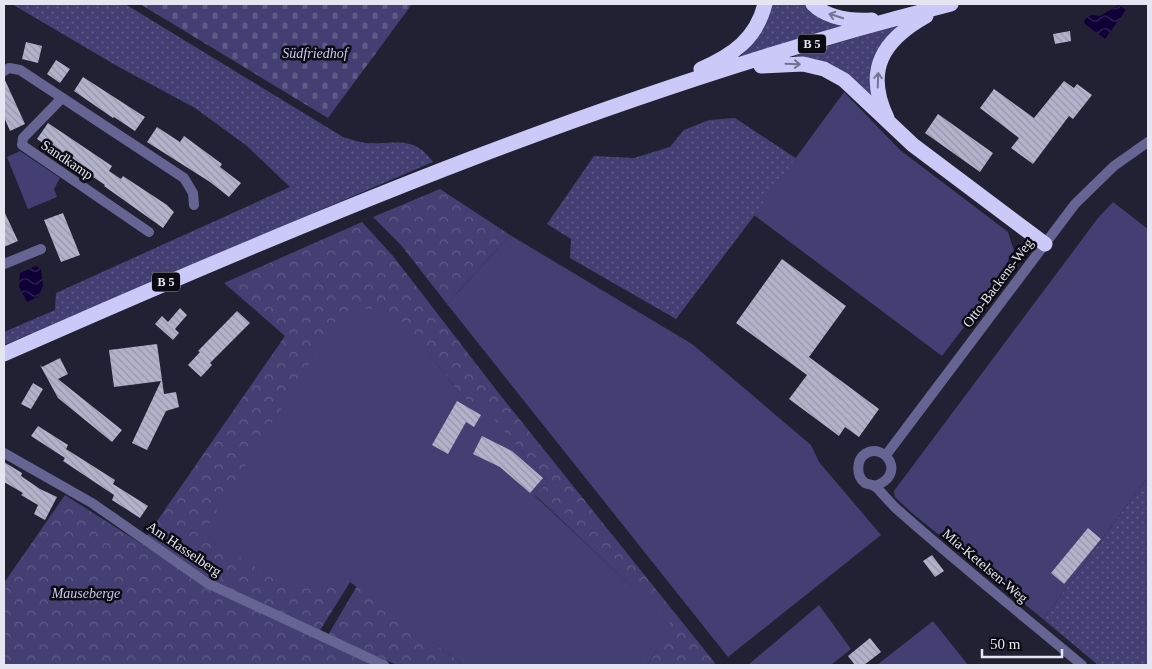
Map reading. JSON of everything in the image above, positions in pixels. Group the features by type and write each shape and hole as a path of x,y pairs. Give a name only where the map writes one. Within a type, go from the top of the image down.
{"highway":[{"path":"646,95 722,60 740,48 752,35 762,16 765,4"},
{"path":"813,4 836,17 858,21 896,18"},
{"path":"891,126 881,105 876,80 880,61 890,44 907,27 948,4"},
{"name":"B 5","path":"4,354 184,274 380,193 540,131 727,69 948,4"},
{"path":"727,69 779,64 803,64 824,70 844,80 913,145 1045,244"}],"street":[{"path":"4,71 9,68 20,70 184,178 193,193 194,205"},
{"name":"Sandkamp","path":"62,98 23,138 22,145 149,232"},
{"name":"Otto-Backens-Weg","path":"886,455 1045,244 1091,187 1114,166 1148,142"},
{"path":"4,264 41,249"},
{"name":"Mia-Ketelsen-Weg","path":"886,455 876,451 865,454 858,463 859,475 866,483 874,486 883,497 922,531 1082,665"},
{"name":"Am Hasselberg","path":"4,454 92,503 208,583 384,665"},
{"path":"874,486 884,483 891,475 892,463 886,455"}],"green space":[{"path":"12,4 125,4 343,137 366,143 411,144 426,153 433,162 4,345 4,332 55,310 56,293 290,187 247,146 195,108 117,66"},
{"name":"Südfriedhof","path":"140,4 412,4 328,118"},
{"path":"770,4 807,4 851,24 739,58 762,27"},
{"path":"899,25 871,80 872,100 825,64 794,56"},
{"path":"844,92 900,150 1008,232 1014,251 986,298 942,356 754,215"},
{"path":"735,118 797,159 676,319 570,258 571,239 547,224 594,156 634,158 670,147 684,130 709,120"},
{"path":"20,151 60,178 54,189 57,197 28,209 7,157"},
{"path":"440,189 510,235 447,304 401,245 373,217"},
{"path":"1113,202 1148,229 1148,477 1043,619 912,513 895,497 894,491 1098,218"},
{"path":"362,222 393,256 497,391 715,663 713,665 646,665 652,659 669,622 535,495 548,482 482,406 476,411 408,327 335,583 352,579 319,632 208,580 146,537 285,336 224,283"},
{"path":"510,235 692,344 811,445 819,462 881,535 728,657 447,304"},
{"path":"357,308 387,310 408,326 454,386 476,410 482,405 548,482 535,496 670,622 652,659 646,665 464,665 350,582 352,579 315,590 283,585 203,533 337,319"},
{"path":"1148,477 1148,665 1098,665 1043,619"},
{"name":"Mauseberge","path":"65,495 206,585 381,665 4,665 4,583"},
{"path":"357,586 464,665 397,665 328,635"},
{"path":"819,605 851,649 831,665 748,665"},
{"path":"933,621 968,665 877,665"}],"water":[{"path":"1119,5 1126,10 1105,39 1085,24 1084,21 1089,16 1100,16"},
{"path":"36,266 41,269 43,286 38,297 27,302 19,287 20,273"}],"building":[{"path":"1070,31 1071,41 1055,44 1053,34"},
{"path":"26,42 42,46 38,63 22,59"},
{"path":"56,60 70,69 60,83 47,74"},
{"path":"83,77 145,117 135,131 74,91"},
{"path":"4,78 25,124 10,131 4,117"},
{"path":"1064,81 1074,88 1077,84 1092,95 1073,119 1069,116 1033,164 1011,148 1019,138 980,108 994,89 1034,118"},
{"path":"938,114 993,153 980,172 925,133"},
{"path":"48,123 112,166 109,171 121,179 123,176 167,205 174,212 163,228 105,185 37,139"},
{"path":"157,127 180,142 184,136 222,164 220,167 241,183 229,197 210,182 147,142"},
{"path":"4,211 18,241 4,247"},
{"path":"63,213 80,255 61,262 44,220"},
{"path":"782,259 846,306 809,357 879,409 859,437 845,427 839,436 789,399 807,375 736,323"},
{"path":"180,308 187,315 175,329 179,333 173,340 155,324 162,316 168,322"},
{"path":"237,311 250,323 210,363 212,365 201,377 188,365 200,352 198,351"},
{"path":"157,344 164,394 176,392 179,407 166,411 147,450 132,443 161,381 114,387 109,350"},
{"path":"60,358 68,374 58,379 122,430 112,442 58,398 40,365 42,367"},
{"path":"33,383 43,389 31,409 21,404"},
{"path":"457,401 481,415 474,427 466,422 448,454 432,445"},
{"path":"38,426 68,445 66,449 115,480 113,484 148,506 140,518 112,500 114,495 63,461 65,458 31,436"},
{"path":"482,436 512,451 543,478 530,493 500,467 473,454"},
{"path":"4,462 22,473 21,476 40,489 57,497 45,520 34,514 38,505 21,495 23,493 4,482"},
{"path":"1088,528 1101,539 1064,584 1051,573"},
{"path":"932,555 944,571 935,577 923,561"},
{"path":"870,638 881,652 864,665 855,665 848,656"}]}
